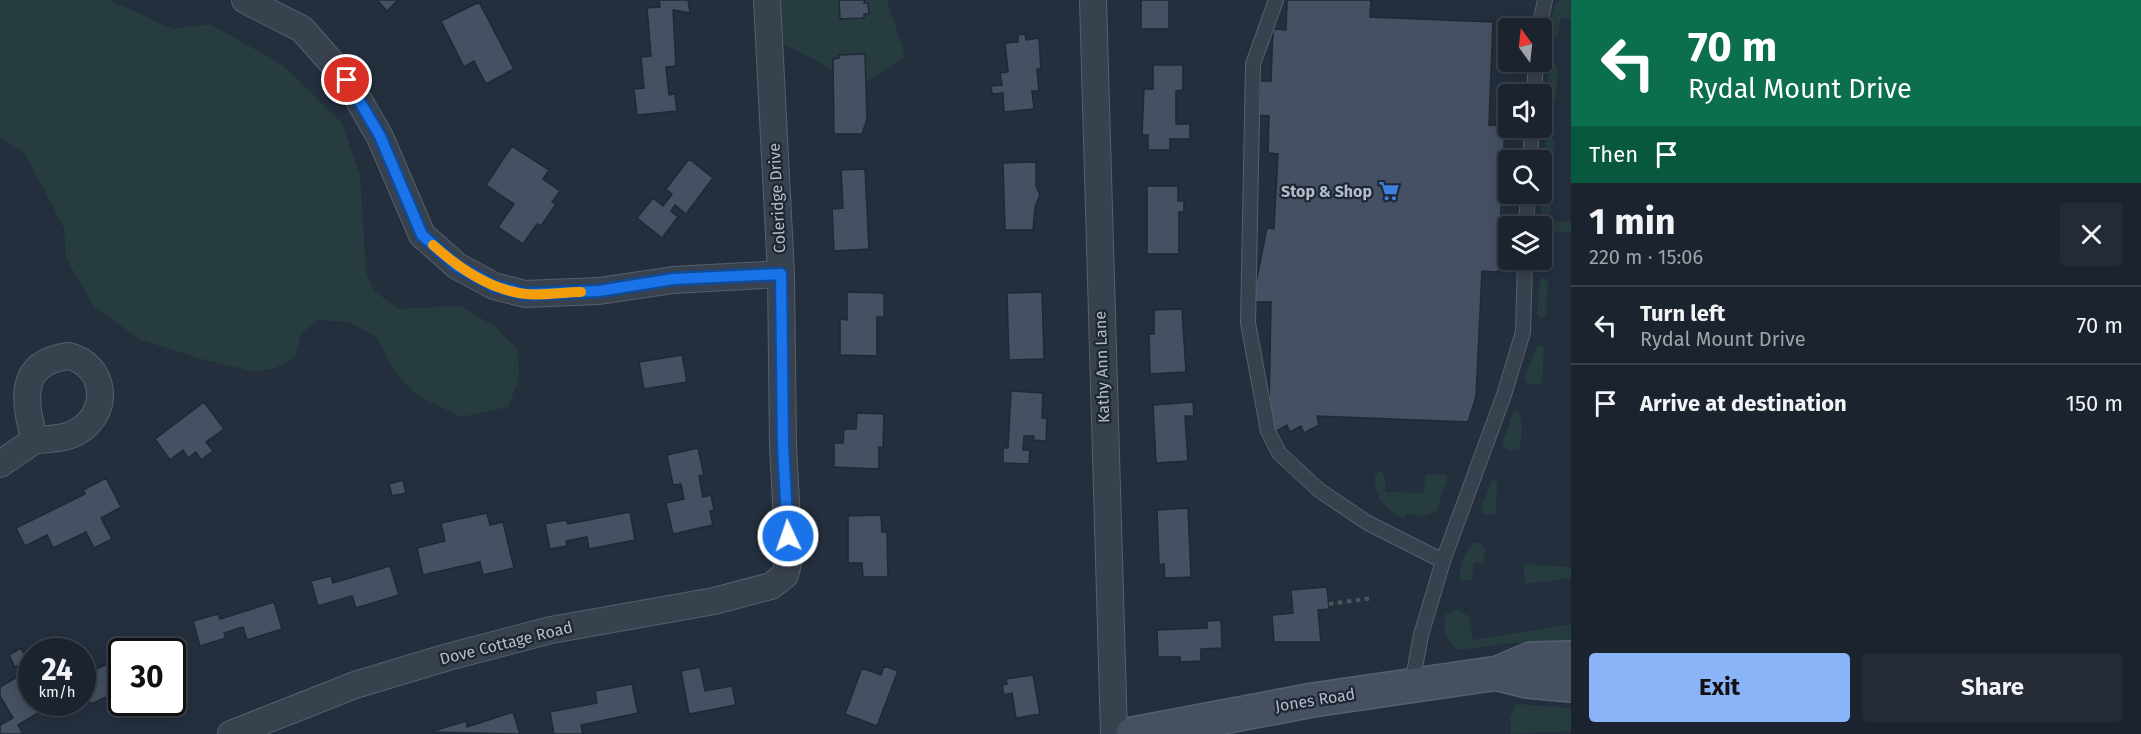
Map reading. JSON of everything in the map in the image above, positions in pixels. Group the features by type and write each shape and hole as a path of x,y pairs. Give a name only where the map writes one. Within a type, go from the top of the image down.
{"main road":[{"name":"Jones Road","path":"1133,734 1236,724 1412,685 1498,673 1530,659 1571,658"},
{"name":"Jones Road","path":"1498,673 1527,681 1571,686"}],"street":[{"path":"244,0 303,29 347,80 375,127 422,235 457,266 494,286 525,294 599,291 673,279 781,274"},
{"name":"Coleridge Drive","path":"767,0 781,274 783,446 789,559 785,575"},
{"name":"Kathy Ann Lane","path":"1093,0 1114,734"},
{"path":"0,464 35,440"},
{"name":"Dove Cottage Road","path":"231,734 355,685 448,657 551,630 714,601 771,586 785,575"}],"lane":[{"path":"1276,0 1253,64 1248,324 1268,431 1279,453 1319,490 1366,522 1443,561"},
{"path":"1541,18 1545,0"},
{"path":"1412,685 1421,635 1443,561 1504,395 1523,332 1525,270"}],"path":[{"path":"1329,604 1372,598"}],"green space":[{"path":"0,0 109,0 173,29 210,24 281,64 342,123 360,176 366,272 374,291 399,309 460,306 496,327 518,350 519,379 508,407 461,417 418,396 395,372 377,337 349,322 318,320 301,334 295,357 275,368 255,372 202,359 141,340 94,307 66,258 64,228 25,153 0,137"},
{"path":"760,0 887,0 905,56 862,85 774,39"},
{"path":"1560,0 1570,0 1571,18 1561,18 1558,36 1553,37 1551,17"},
{"path":"1552,64 1558,67 1556,101 1552,103 1552,84 1547,84 1548,72 1552,72"},
{"path":"1545,138 1555,139 1552,173 1552,150 1544,150"},
{"path":"1549,204 1551,206 1550,216 1541,216 1541,206"},
{"path":"1552,221 1571,222 1571,232 1552,232"},
{"path":"1540,278 1545,278 1548,282 1546,315 1542,318 1537,314"},
{"path":"1542,345 1544,349 1542,382 1540,385 1527,384 1524,378 1537,346"},
{"path":"1518,411 1522,425 1520,446 1518,450 1508,450 1502,444 1513,413"},
{"path":"1381,471 1385,478 1385,492 1423,493 1426,474 1448,475 1436,512 1425,516 1406,514 1404,519 1391,511 1378,496 1376,489 1375,474"},
{"path":"1493,478 1497,480 1496,514 1483,515 1481,508"},
{"path":"1474,543 1481,543 1485,549 1484,563 1474,562 1472,580 1461,581 1462,561 1467,550"},
{"path":"1523,564 1571,567 1571,578 1525,584"},
{"path":"1458,609 1469,617 1473,640 1571,624 1571,641 1512,643 1459,650 1448,639 1445,625 1446,614"},
{"path":"1516,704 1571,708 1571,731 1511,734 1510,717"}],"building":[{"path":"377,0 398,0 387,11"},
{"path":"659,0 688,0 690,13 673,10 676,66 666,67 669,95 675,94 677,111 637,115 634,89 644,88 641,57 651,56 647,8 660,7"},
{"path":"839,0 865,0 864,3 868,3 869,14 864,14 864,18 840,19"},
{"path":"1141,0 1169,0 1169,29 1141,29"},
{"name":"Stop & Shop","path":"1287,0 1371,0 1370,17 1493,22 1489,125 1498,126 1498,138 1504,138 1504,150 1498,150 1498,204 1501,204 1501,216 1498,216 1498,272 1482,271 1476,397 1468,422 1317,416 1319,425 1304,433 1301,426 1290,432 1287,425 1275,432 1269,411 1271,302 1252,302 1267,228 1274,229 1278,154 1268,153 1269,116 1259,115 1260,81 1271,81 1273,29 1286,30"},
{"path":"479,2 514,69 486,84 474,61 464,67 441,21"},
{"path":"1025,34 1026,40 1039,38 1041,69 1037,69 1039,91 1032,91 1034,109 1004,112 1003,93 992,94 991,86 1002,85 1000,73 1008,72 1005,43 1018,42 1018,35"},
{"path":"865,54 867,119 862,134 834,134 833,59 839,58 839,55"},
{"path":"1153,65 1183,65 1183,90 1176,91 1176,124 1190,124 1190,139 1170,139 1170,150 1148,150 1148,135 1142,135 1144,89 1153,89"},
{"path":"512,146 549,170 543,179 560,191 552,202 556,204 541,226 537,224 523,244 498,227 514,204 486,185"},
{"path":"689,159 713,178 686,214 675,205 671,211 678,217 662,238 637,218 653,198 663,206 672,194 666,189"},
{"path":"1036,162 1036,186 1040,195 1035,207 1033,230 1005,230 1003,163"},
{"path":"865,169 869,249 834,251 832,209 843,208 841,170"},
{"path":"1147,186 1178,186 1178,201 1184,201 1184,212 1179,212 1179,254 1147,254"},
{"path":"847,292 884,293 884,317 877,317 877,356 840,355 840,319 847,320"},
{"path":"1042,292 1044,359 1009,360 1007,293"},
{"path":"1182,309 1186,372 1150,374 1149,334 1154,334 1154,310"},
{"path":"682,355 687,382 644,389 639,362"},
{"path":"1011,391 1043,393 1042,418 1047,418 1046,441 1033,440 1034,436 1024,436 1023,450 1030,450 1029,464 1003,463 1003,448 1008,448"},
{"path":"204,402 224,429 206,442 213,451 201,460 196,452 188,458 183,450 170,460 155,439"},
{"path":"1193,402 1194,416 1185,416 1188,461 1156,463 1153,405"},
{"path":"857,413 884,414 883,448 879,447 879,469 834,467 834,443 843,443 844,429 856,429"},
{"path":"698,448 704,475 699,476 703,497 711,495 714,510 710,511 713,525 673,534 666,503 684,499 681,484 673,485 667,455"},
{"path":"106,478 121,507 101,518 112,539 94,548 86,532 53,548 47,535 25,546 16,528 85,494 83,490"},
{"path":"403,480 406,493 392,496 389,484"},
{"path":"1188,508 1191,577 1165,578 1164,564 1159,565 1157,510"},
{"path":"630,512 635,540 589,549 587,537 566,541 567,546 550,549 545,524 566,520 568,524"},
{"path":"487,513 490,525 503,522 514,568 483,575 480,562 423,575 417,548 445,541 441,523"},
{"path":"881,515 882,532 887,532 888,577 863,577 862,563 848,563 848,516"},
{"path":"390,566 399,595 356,608 352,596 318,606 311,581 331,576 333,583"},
{"path":"1327,587 1329,609 1318,610 1321,642 1274,642 1272,615 1293,613 1291,590"},
{"path":"274,602 282,629 247,640 243,627 224,633 226,638 200,646 193,621 218,614 220,619"},
{"path":"1221,620 1222,648 1201,649 1201,661 1180,662 1180,657 1158,657 1157,630 1207,628 1207,621"},
{"path":"18,650 18,666 15,667 9,655"},
{"path":"107,664 108,667 108,696 96,702 96,669"},
{"path":"884,666 898,671 877,726 845,714 862,668 881,675"},
{"path":"700,667 705,691 732,686 736,705 689,714 681,671"},
{"path":"1033,675 1040,714 1016,718 1012,693 1004,695 1002,685 1007,684 1006,679"},
{"path":"17,677 18,679 18,716 33,716 18,725 23,734 0,734 0,725 13,718 0,696 0,687"},
{"path":"632,684 638,713 581,725 583,734 554,734 550,712 597,703 595,691"},
{"path":"513,712 520,734 430,732 466,721 467,727"}],"slow traffic":[{"path":"433,245 457,266 494,286 525,294 581,292"}],"place":[{"name":"Stop & Shop","path":"1389,191"}],"route":[{"path":"347,80 380,136 422,235 457,266 494,286 525,294 599,291 673,279 781,274 783,446 788,536"}]}
